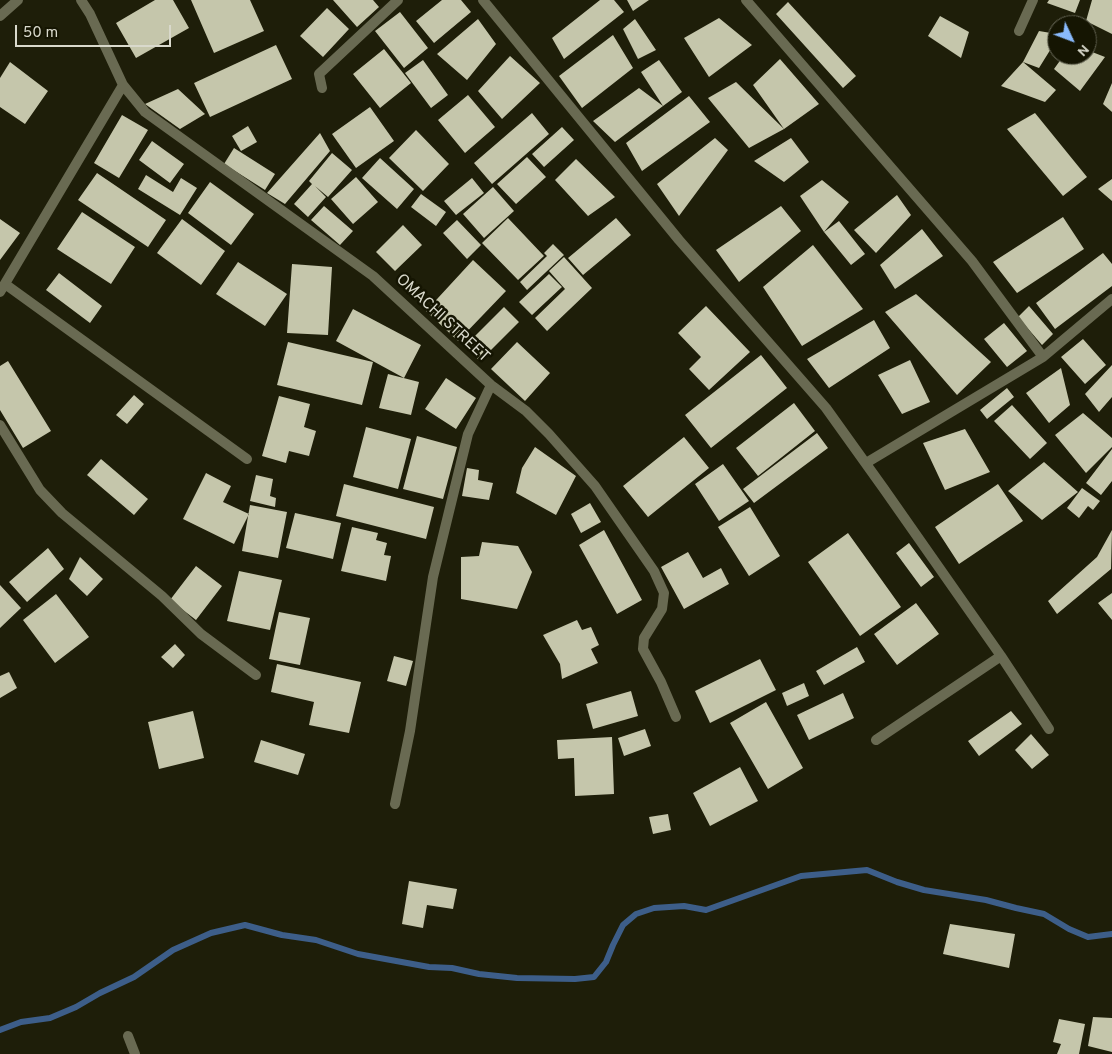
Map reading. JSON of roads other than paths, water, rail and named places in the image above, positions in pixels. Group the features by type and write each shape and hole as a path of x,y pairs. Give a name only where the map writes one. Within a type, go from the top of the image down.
{"street":[{"path":"0,16 18,0"},
{"name":"OMACHI STREET","path":"81,0 90,14 124,85 146,112 373,276 492,385 526,411 595,486 654,571 664,594 662,609 644,638 643,649 661,682 676,716"},
{"path":"322,88 319,74 398,0"},
{"path":"483,0 680,240 826,408 1001,656 1049,729"},
{"path":"746,0 972,261 1043,357"},
{"path":"1019,31 1033,0"},
{"path":"124,85 3,288 248,459"},
{"path":"866,463 1043,357 1112,299"},
{"path":"395,804 410,731 433,577 468,434 492,385"},
{"path":"0,425 40,490 62,513 162,596 201,634 256,675"},
{"path":"876,740 1001,656"},
{"path":"128,1036 135,1054"}],"waterway":[{"path":"0,1030 21,1022 50,1018 76,1007 134,977 173,950 211,933 245,925 282,935 316,940 358,954 429,967 452,968 479,974 517,978 575,979 594,977 606,962 623,925 636,914 654,908 684,906 706,910 801,876 867,870 924,890 986,900 1044,914 1069,929 1088,937 1112,934"}]}
